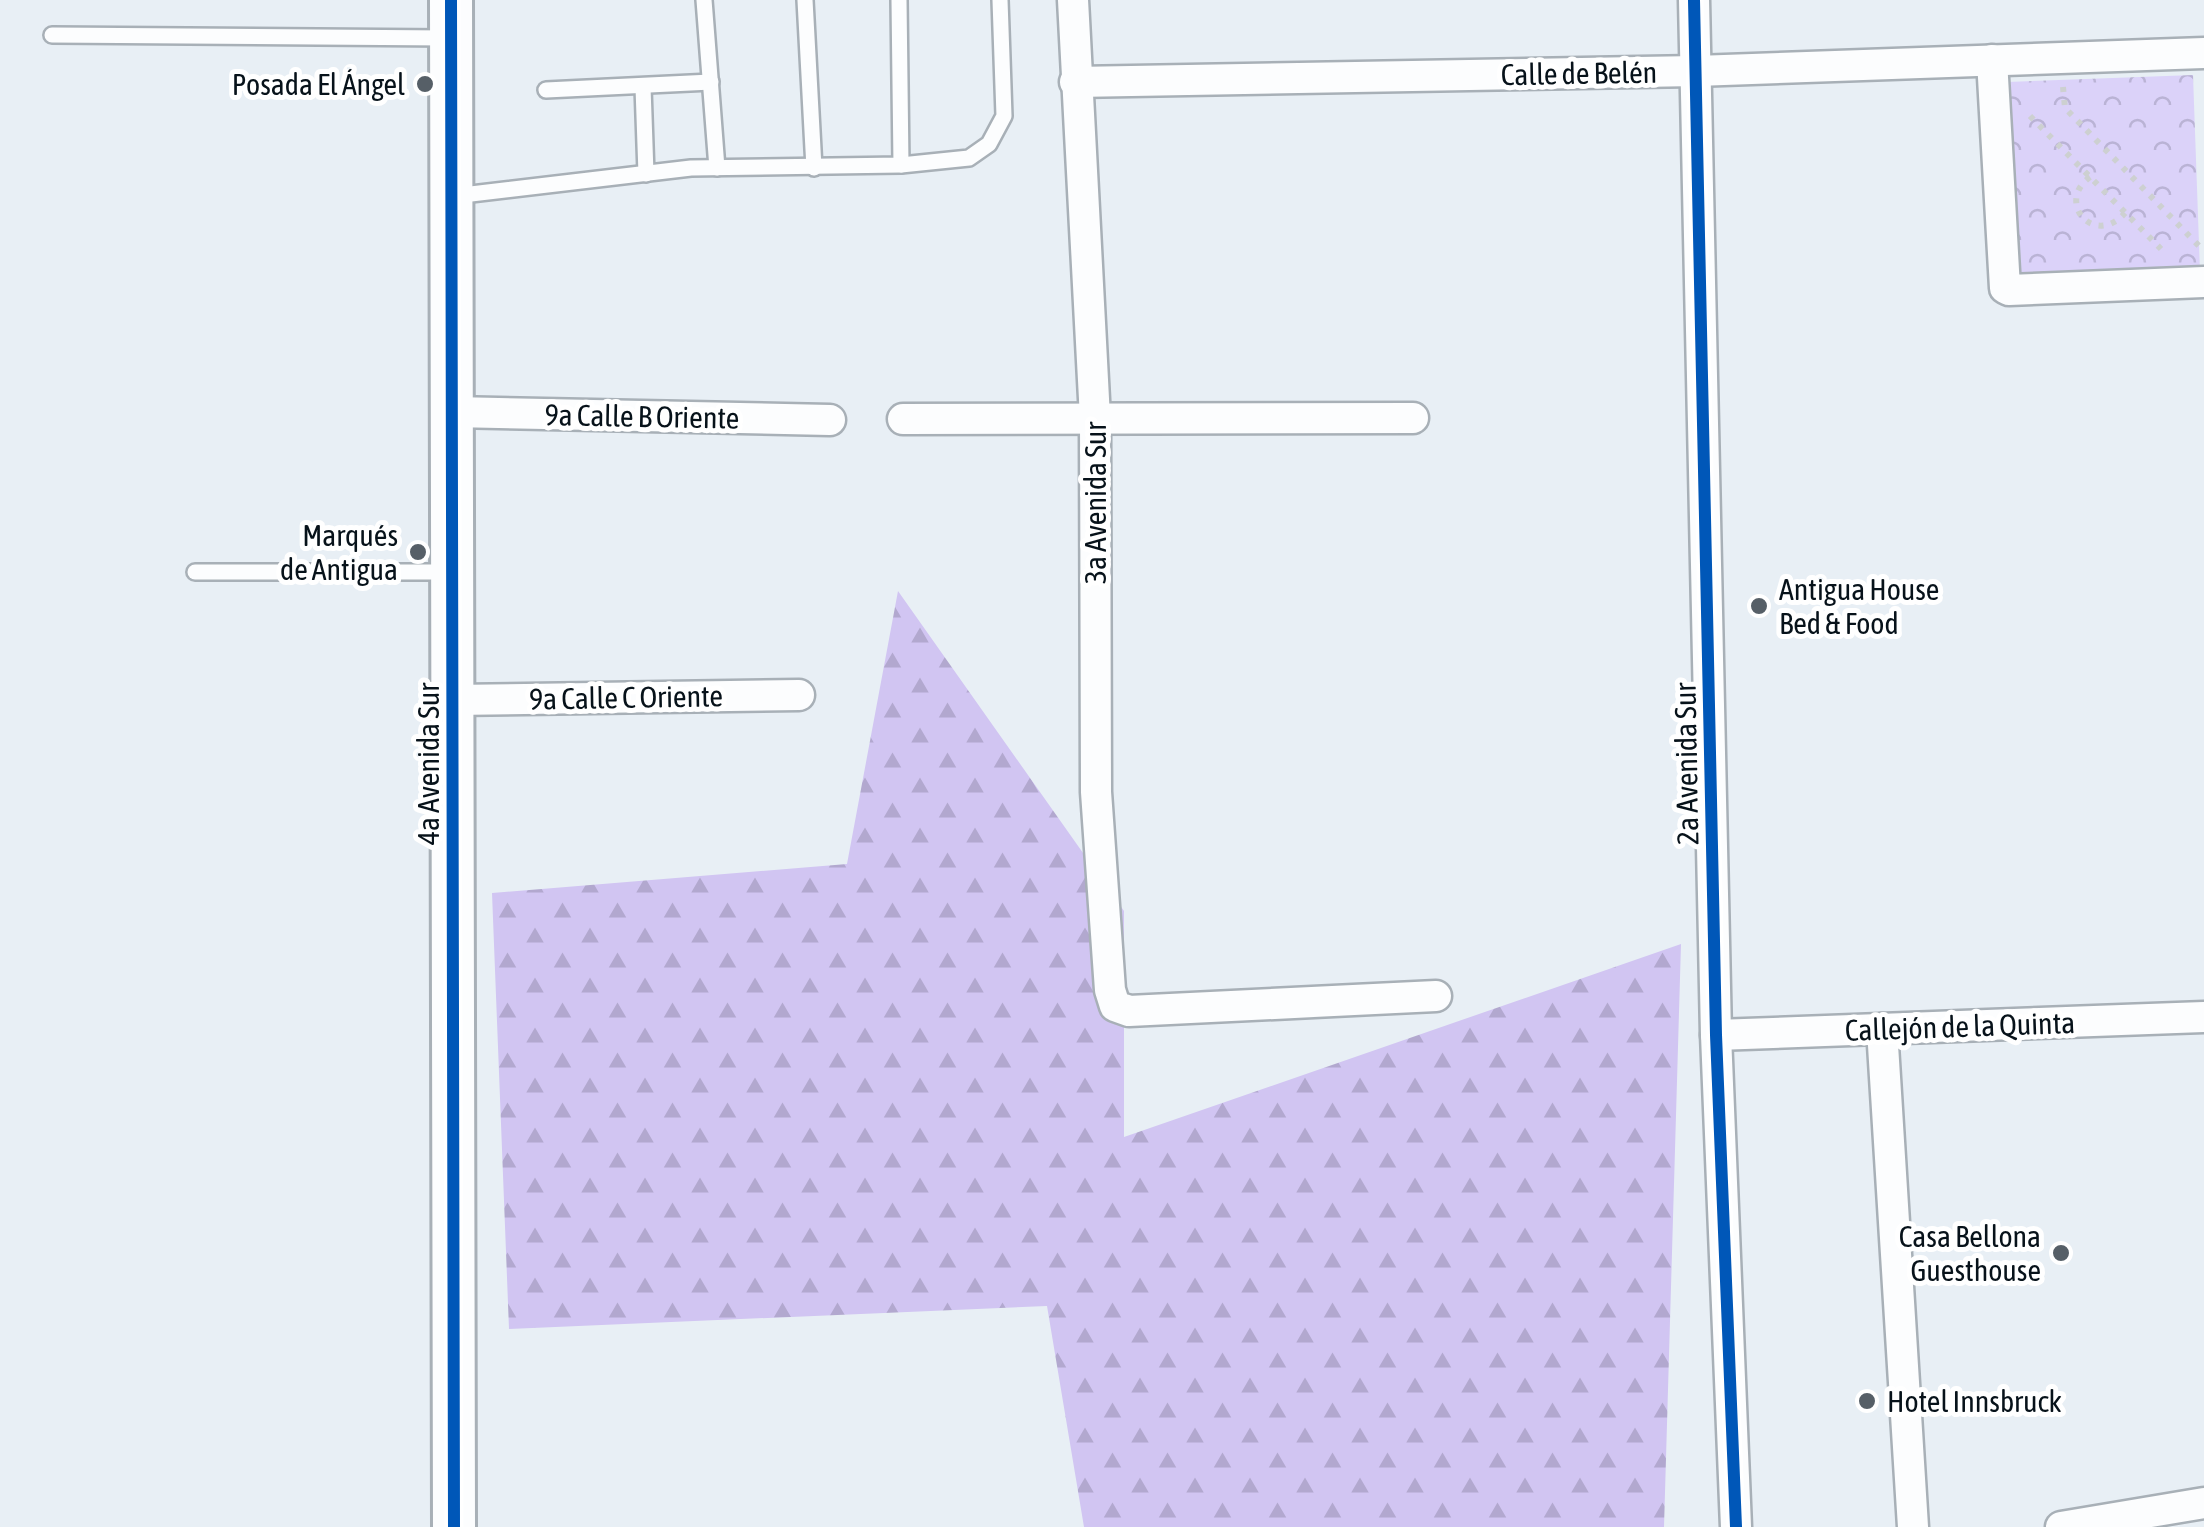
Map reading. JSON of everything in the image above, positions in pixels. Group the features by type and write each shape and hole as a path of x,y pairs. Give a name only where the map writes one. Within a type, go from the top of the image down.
{"street":[{"name":"3a Avenida Sur","path":"1072,0 1095,418 1096,792 1110,990 1115,1006 1128,1011 1436,996"},
{"name":"2a Avenida Sur","path":"1694,0 1716,1035 1736,1527"},
{"name":"4a Avenida Sur","path":"451,19 454,1527"},
{"name":"Calle de Belén","path":"1075,82 1993,69 2061,58 2204,53"},
{"path":"1993,69 2006,290 2199,282"},
{"name":"9a Calle B Oriente","path":"453,412 830,420"},
{"path":"902,419 1413,418"},
{"name":"9a Calle C Oriente","path":"452,700 799,695"},
{"name":"Callejón de la Quinta","path":"1716,1035 2204,1017"},
{"path":"1882,1029 1914,1527"},
{"path":"2061,1527 2204,1503"}],"lane":[{"path":"704,0 717,168"},
{"path":"806,0 814,168"},
{"path":"899,0 901,165"},
{"path":"454,196 717,168 901,165 969,158 988,144 1004,116 1000,0"},
{"path":"52,35 451,19"},
{"path":"546,90 710,82"},
{"path":"643,87 646,174"},
{"path":"195,572 452,572"}],"path":[{"path":"2061,58 2065,108 2199,246 2204,246"},
{"path":"1993,69 2090,176 2199,282"},
{"path":"2090,176 2077,191 2082,218 2108,226 2125,212"}],"green space":[{"path":"2193,75 2200,272 2014,280 2007,82"},
{"path":"898,591 1124,911 1124,1137 1681,944 1664,1527 1084,1527 1047,1306 509,1329 492,893 847,864"}],"cycle path":[{"path":"451,0 454,1527"},
{"path":"1694,0 1716,1035 1736,1527"}],"place":[{"name":"Posada El Ángel","path":"425,84"},
{"name":"Marqués de Antigua","path":"418,552"},
{"name":"Antigua House Bed & Food","path":"1759,606"},
{"name":"Casa Bellona Guesthouse","path":"2061,1253"},
{"name":"Hotel Innsbruck","path":"1867,1401"}]}
